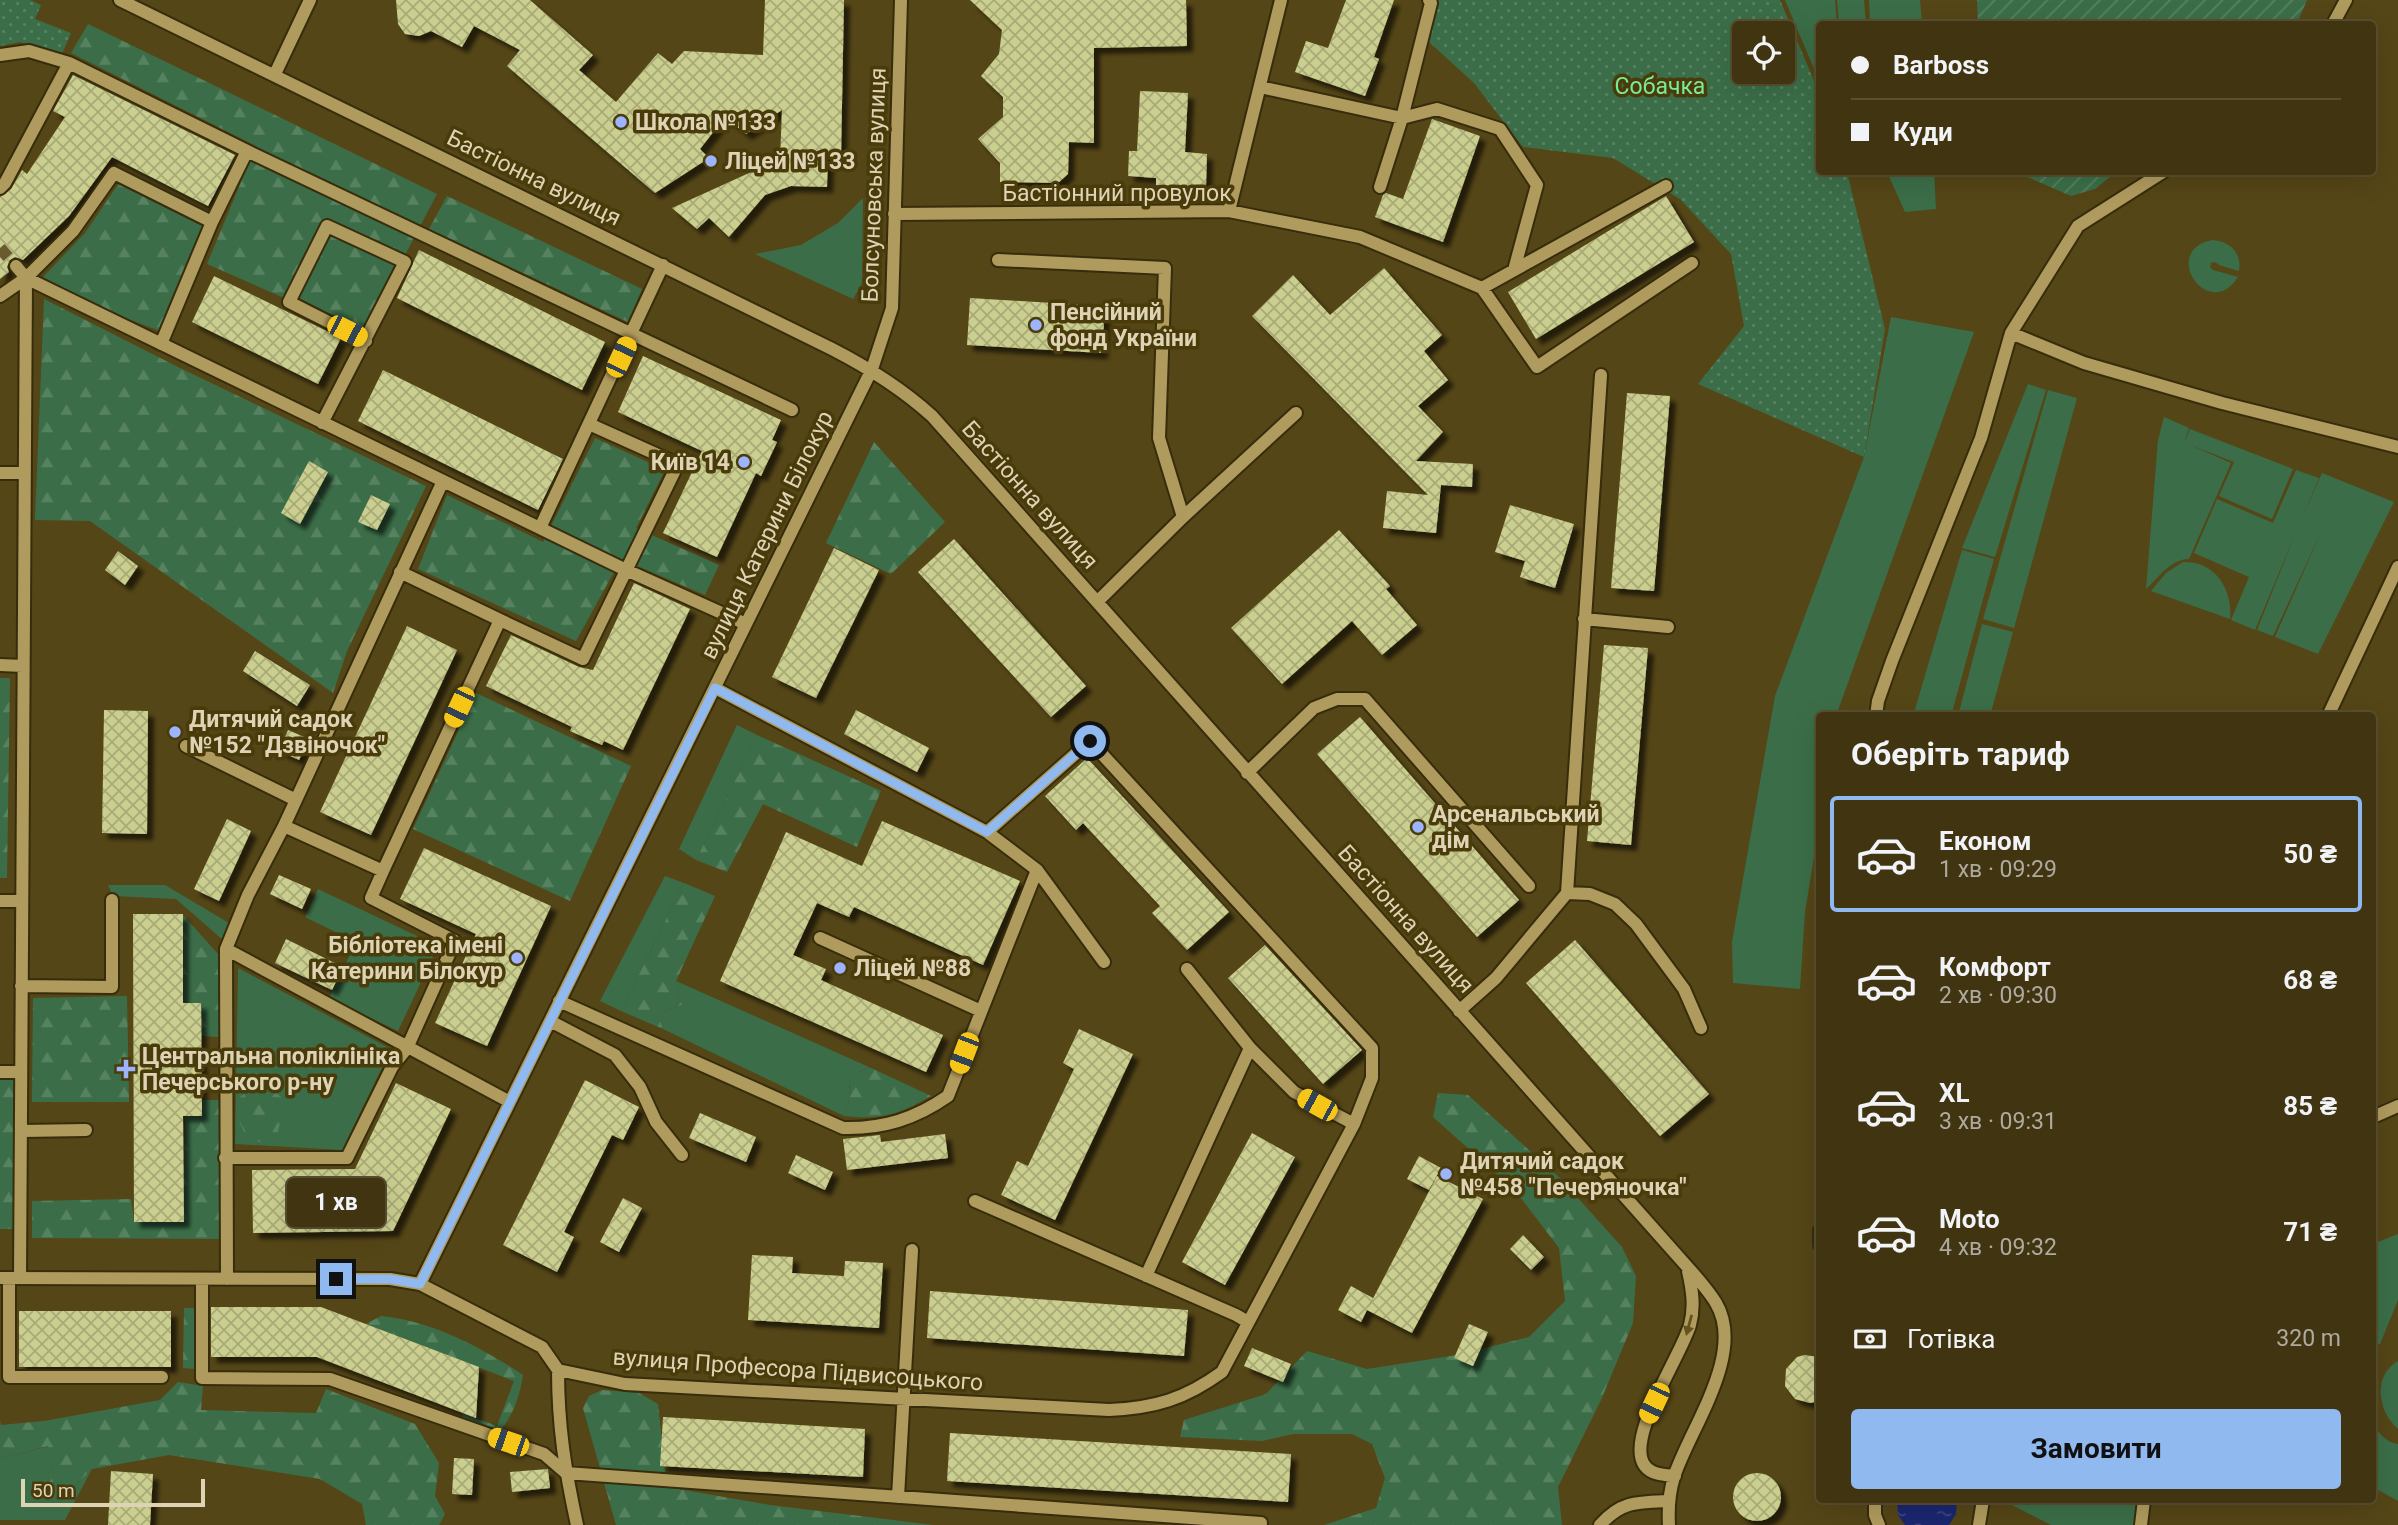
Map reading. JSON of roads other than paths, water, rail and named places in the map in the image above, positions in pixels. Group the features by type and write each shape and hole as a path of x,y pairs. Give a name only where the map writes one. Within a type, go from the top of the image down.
{"street":[{"name":"Бастіонна вулиця","path":"120,0 872,369 907,393 932,416 1703,1285 1717,1305 1725,1333 1723,1362 1675,1476 1668,1501 1669,1525"},
{"path":"275,74 310,0"},
{"name":"Болсуновська вулиця","path":"872,369 892,308 901,0"},
{"path":"1228,211 1281,0"},
{"path":"1380,187 1402,118 1431,3 1429,0"},
{"path":"2335,21 2346,0"},
{"path":"0,55 29,51 69,62 247,151 792,410"},
{"path":"0,188 69,62"},
{"path":"1259,88 1402,118 1437,110 1500,129 1537,185 1514,270"},
{"path":"161,344 212,222 247,151"},
{"path":"0,296 26,278 73,232 114,173 212,222"},
{"path":"1877,712 1892,661 1980,438 2011,333 2078,226 2158,175"},
{"path":"1666,186 1482,288 1537,367 1692,263"},
{"name":"Бастіонний провулок","path":"894,214 1228,211 1360,237 1482,288"},
{"path":"322,423 366,341 405,262 327,226 289,302 366,341"},
{"path":"998,260 1165,268 1159,438 1183,517"},
{"path":"540,528 663,265"},
{"path":"16,266 26,278 626,570 746,624"},
{"path":"26,278 21,1131 10,1278 9,1377 162,1377"},
{"path":"2011,333 2084,363 2222,403 2398,447"},
{"name":"вулиця Катерини Білокур","path":"420,1284 872,369"},
{"path":"1459,1011 1496,978 1567,893 1601,375"},
{"path":"1097,602 1183,517 1296,413"},
{"path":"400,572 583,659 678,464 589,424"},
{"path":"0,473 24,472"},
{"path":"227,1279 226,949 248,895 284,826 443,481"},
{"path":"2330,712 2398,566"},
{"path":"1584,619 1668,627"},
{"path":"225,1158 347,1158 392,1067 407,1048 455,941 371,898 500,620"},
{"path":"0,665 23,666"},
{"path":"715,688 987,832 1037,870 1104,962"},
{"path":"1247,773 1314,708 1337,699 1365,699 1529,886"},
{"name":"вулиця Професора Підвисоцького","path":"558,1370 625,1384 1109,1410 1139,1408 1170,1401 1198,1389 1222,1372 1354,1124 1372,1078 1372,1048 1090,741 987,832"},
{"path":"186,746 296,800"},
{"path":"284,826 383,871"},
{"path":"559,1001 843,1128 899,1122 948,1096 1037,870"},
{"path":"1567,893 1590,894 1615,904 1636,924 1684,989 1701,1028"},
{"path":"21,986 112,987 112,900"},
{"path":"0,901 22,901"},
{"path":"820,939 981,1011"},
{"path":"226,949 510,1102"},
{"path":"1186,969 1250,1048 1294,1092 1354,1124"},
{"path":"550,1021 615,1055 640,1087 656,1122 682,1156"},
{"path":"1146,1276 1250,1048"},
{"path":"0,1072 21,1072"},
{"path":"2376,1116 2398,1106"},
{"path":"21,1131 86,1130"},
{"path":"975,1201 1248,1322"},
{"path":"898,1497 912,1250"},
{"path":"1675,1476 1656,1474 1644,1466 1639,1448 1643,1428 1690,1324 1693,1300 1687,1267"},
{"path":"10,1278 390,1279 420,1284 542,1347 558,1370 558,1417 577,1525"},
{"path":"202,1279 202,1378 330,1379 544,1454 566,1473 1261,1523"},
{"path":"1600,1525 1610,1513 1632,1502 1668,1501"},
{"path":"1875,1503 1875,1515 1879,1525"},
{"path":"1979,1525 1983,1503"},
{"path":"2141,1525 2144,1503"}],"water":[{"path":"1897,1503 1957,1503 1956,1514 1949,1525 1905,1525 1898,1515"}],"tunnel":[{"path":"0,248 16,266"}],"place":[{"name":"Школа №133","path":"621,122"},
{"name":"Ліцей №133","path":"711,161"},
{"name":"Пенсійний фонд України","path":"1036,325"},
{"name":"Київ 14","path":"744,462"},
{"name":"Дитячий садок №152 \"Дзвіночок\"","path":"175,732"},
{"name":"Арсенальський дім","path":"1418,827"},
{"name":"Бібліотека імені Катерини Білокур","path":"517,958"},
{"name":"Ліцей №88","path":"840,968"},
{"name":"Центральна поліклініка Печерського р-ну","path":"126,1069"},
{"name":"Дитячий садок №458 \"Печеряночка\"","path":"1446,1174"}],"park label":[{"name":"Собачка","path":"1660,86"}]}
